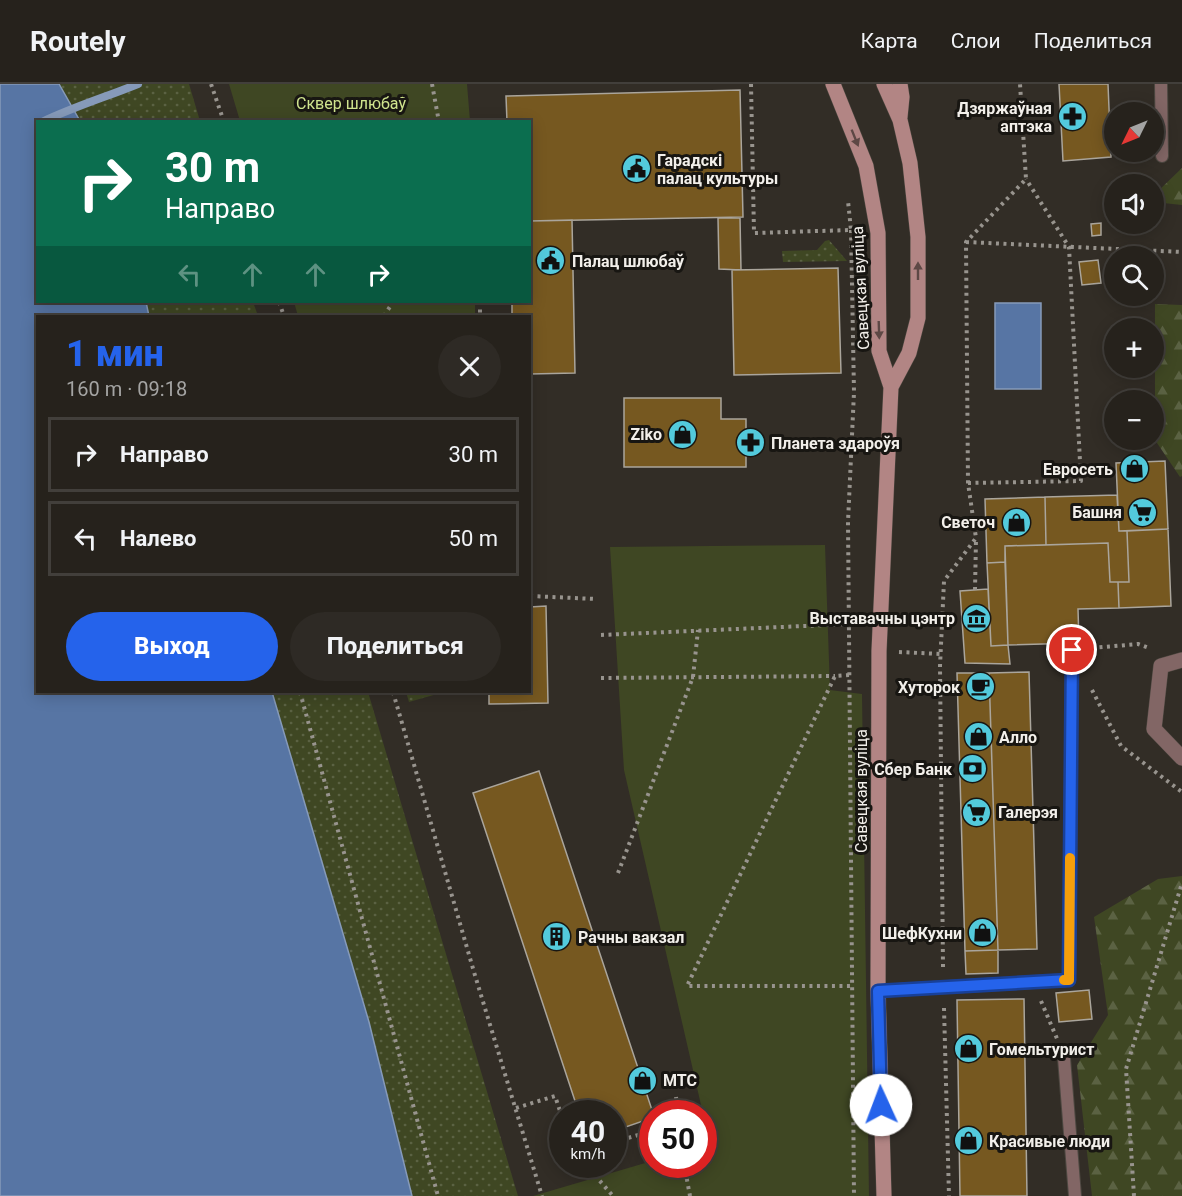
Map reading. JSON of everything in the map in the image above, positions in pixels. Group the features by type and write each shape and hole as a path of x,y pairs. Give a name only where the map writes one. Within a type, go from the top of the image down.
{"main road":[{"name":"Савецкая вуліца","path":"833,84 867,166 878,233 879,351 891,387 879,651 878,991 884,1196"},
{"name":"Савецкая вуліца","path":"884,84 900,120 910,163 918,237 918,318 909,353 891,387"},
{"path":"900,84 902,98 900,120"}],"street":[{"path":"1182,660 1161,666 1155,729 1182,758"}],"lane":[{"path":"1161,84 1161,102"},
{"path":"878,991 1069,980 1072,650"},
{"path":"1064,1058 1075,1196"}],"path":[{"path":"211,84 223,120"},
{"path":"432,84 440,120"},
{"path":"752,84 753,233 851,230"},
{"path":"968,483 1081,481 1069,247 1026,179 1020,84"},
{"path":"975,590 976,538 968,483 966,242 1026,179"},
{"path":"848,198 851,230 854,392 848,522 854,1196"},
{"path":"966,242 1182,252"},
{"path":"949,1196 943,987 940,666 944,581 976,538"},
{"path":"531,596 596,599"},
{"path":"601,635 849,624"},
{"path":"618,873 693,677 698,630"},
{"path":"1122,645 1072,650 1121,746 1182,792"},
{"path":"601,678 849,675"},
{"path":"835,676 687,986 851,986"},
{"path":"300,693 438,1196"},
{"path":"393,693 542,1196"},
{"path":"1134,1196 1126,1069 1182,883"},
{"path":"1032,998 1043,1002 1064,1058"},
{"path":"516,1108 555,1095 557,1100"},
{"path":"597,1178 613,1196"},
{"path":"687,1178 690,1196"}],"green space":[{"path":"59,84 189,84 200,120 79,120"},
{"name":"Сквер шлюбаў","path":"229,84 467,84 470,120 240,120"},
{"path":"1182,168 1182,205 1164,203 1164,185"},
{"path":"829,240 847,261 783,262 782,251 817,250"},
{"path":"146,303 253,303 258,315 149,315"},
{"path":"294,303 475,303 475,315 298,315"},
{"path":"1182,305 1182,476 1180,477 1162,450 1164,450 1164,390 1155,390 1155,378 1164,378 1164,318 1155,318 1155,306"},
{"path":"825,545 830,690 862,694 869,1196 533,1196 594,1178 627,1178 627,1168 639,1165 639,1178 717,1178 717,1100 700,1100 624,770 610,547"},
{"path":"272,693 368,693 518,1196 412,1196 389,1101"},
{"path":"406,693 440,693 409,702"},
{"path":"1182,876 1182,1196 1092,1196 1077,1065 1108,1015 1094,917 1158,879"}],"water":[{"path":"0,84 59,84 79,120 36,120 36,303 146,303 149,315 36,315 36,693 272,693 369,1022 412,1196 0,1196"},
{"path":"995,303 1041,303 1041,389 995,389"}],"building":[{"path":"1059,84 1108,84 1109,102 1104,102 1104,158 1063,161"},
{"name":"Гарадскі палац культуры","path":"740,90 743,217 531,221 531,120 507,120 506,96"},
{"path":"718,218 740,218 741,270 719,269"},
{"name":"Палац шлюбаў","path":"572,220 575,373 531,374 531,315 512,315 512,303 531,303 531,221"},
{"path":"1101,223 1101,235 1092,236 1091,224"},
{"path":"1098,260 1101,283 1082,285 1079,262"},
{"path":"838,268 841,373 734,375 732,270"},
{"path":"624,398 721,398 721,419 746,419 746,467 624,467"},
{"name":"Башня","path":"1165,461 1168,529 1119,531 1116,463"},
{"path":"1117,495 1119,531 1127,531 1129,582 1110,582 1108,543 1046,545 1045,497"},
{"name":"Светоч","path":"1045,497 1046,545 1005,546 1005,562 987,563 985,499"},
{"path":"1168,529 1171,606 1119,608 1118,582 1129,582 1127,531"},
{"path":"1108,543 1110,582 1118,582 1119,608 1078,609 1079,643 1008,645 1005,546"},
{"path":"1005,562 1008,645 991,646 987,563"},
{"name":"Выставачны цэнтр","path":"988,589 991,646 1008,645 1010,664 965,663 960,591"},
{"path":"546,606 548,703 489,704 489,693 531,693 531,607"},
{"path":"1029,672 1037,949 998,950 989,673"},
{"name":"Галерэя","path":"957,673 989,673 998,950 965,951"},
{"name":"Рачны вакзал","path":"539,771 649,1100 639,1100 639,1122 627,1127 627,1100 575,1100 473,793"},
{"path":"998,950 998,973 966,974 965,951"},
{"path":"1089,990 1092,1019 1059,1022 1056,993"},
{"path":"1024,999 1027,1196 960,1196 957,1000"}],"waterway":[{"path":"47,120 138,84"}],"slow traffic":[{"path":"1064,980 1069,980 1070,858"}],"place":[{"name":"Дзяржаўная аптэка","path":"1073,117"},
{"name":"Гарадскі палац культуры","path":"636,169"},
{"name":"Палац шлюбаў","path":"551,261"},
{"name":"Ziko","path":"683,434"},
{"name":"Планета здароўя","path":"750,443"},
{"name":"Евросеть","path":"1134,469"},
{"name":"Башня","path":"1143,512"},
{"name":"Светоч","path":"1016,522"},
{"name":"Выставачны цэнтр","path":"976,618"},
{"name":"Хуторок","path":"981,687"},
{"name":"Алло","path":"978,737"},
{"name":"Сбер Банк","path":"973,769"},
{"name":"Галерэя","path":"977,812"},
{"name":"ШефКухни","path":"983,933"},
{"name":"Рачны вакзал","path":"557,937"},
{"name":"Гомельтурист","path":"968,1049"},
{"name":"МТС","path":"642,1080"},
{"name":"Красивые люди","path":"968,1141"}],"route":[{"path":"881,1105 878,991 1069,980 1072,650"}]}
